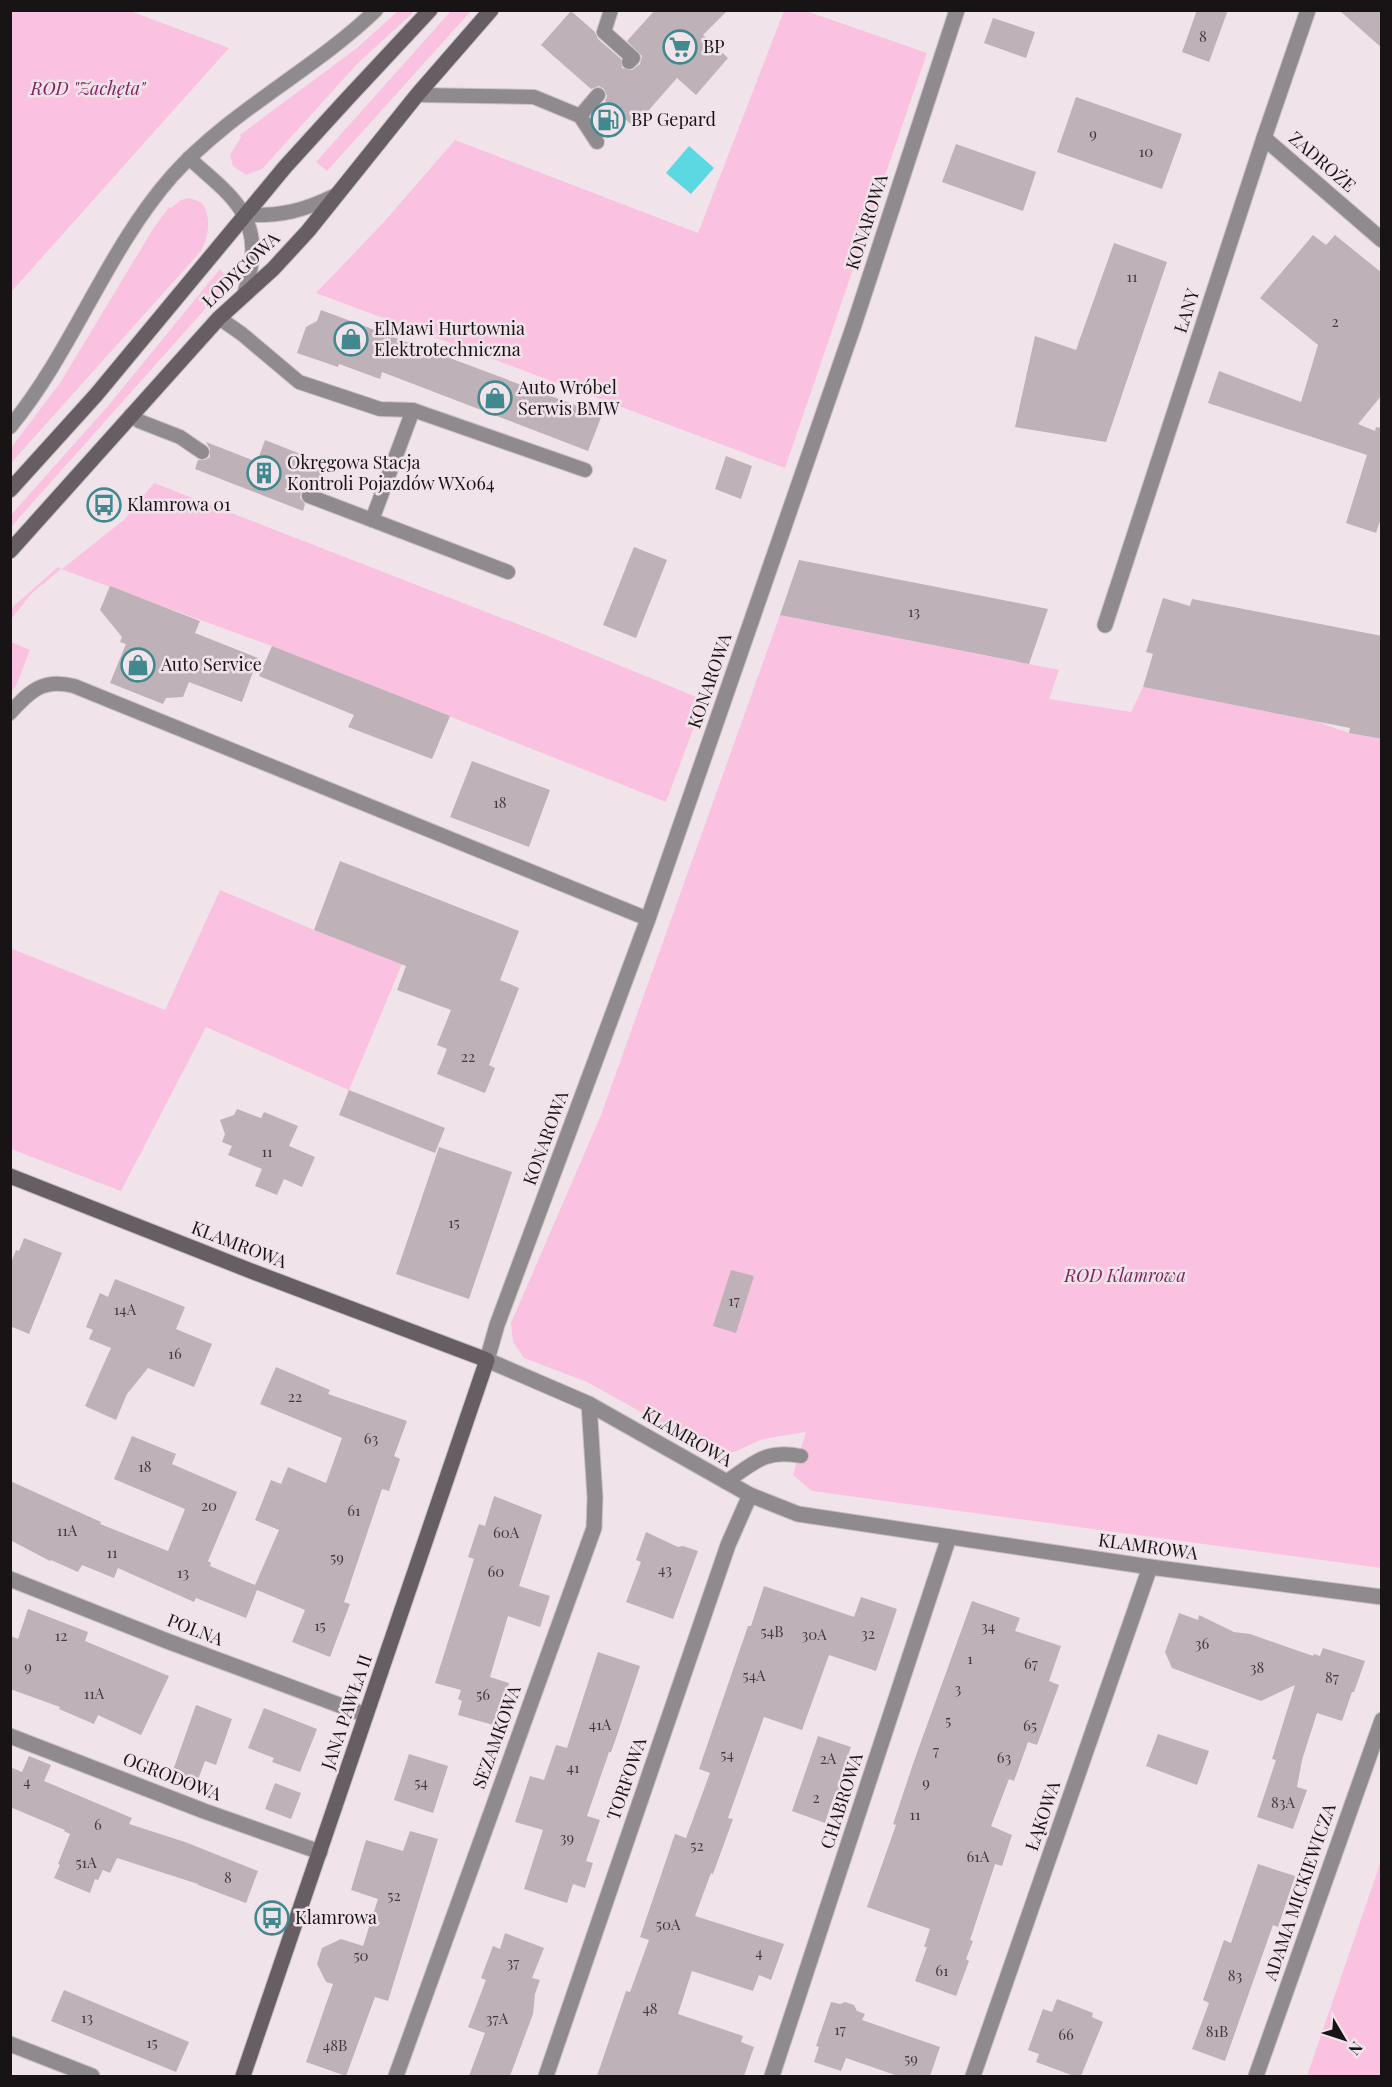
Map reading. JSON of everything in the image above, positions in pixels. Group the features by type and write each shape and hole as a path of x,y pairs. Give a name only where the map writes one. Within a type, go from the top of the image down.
{"main road":[{"name":"ŁODYGOWA","path":"10,490 96,395 246,215 346,100 430,10"},
{"name":"ŁODYGOWA","path":"10,550 219,318 284,257 340,193 417,95 491,10"},
{"name":"KLAMROWA","path":"10,1176 251,1271 487,1360"},
{"name":"JANA PAWŁA II","path":"243,2076 487,1360"}],"street":[{"name":"KONAROWA","path":"487,1360 648,919 854,325 957,10"},
{"name":"ŁANY","path":"1105,625 1308,10"},
{"name":"ZADROŻE","path":"1264,138 1382,240"},
{"name":"KLAMROWA","path":"487,1360 589,1404 750,1495 798,1514 1150,1567 1382,1597"},
{"name":"SEZAMKOWA","path":"396,2076 594,1528 595,1497 589,1404"},
{"name":"TORFOWA","path":"546,2076 732,1536 750,1495"},
{"name":"CHABROWA","path":"772,2076 949,1537"},
{"name":"ŁĄKOWA","path":"973,2076 1150,1567"},
{"name":"POLNA","path":"10,1579 167,1641 366,1715"},
{"name":"ADAMA MICKIEWICZA","path":"1256,2076 1382,1720"},
{"name":"OGRODOWA","path":"10,1736 204,1811 320,1852"},
{"path":"10,2044 92,2076"}],"lane":[{"path":"10,427 44,381 127,236 161,189 189,158 226,126 339,43 376,10"},
{"path":"611,10 604,32 633,58 629,62"},
{"path":"417,95 534,97 580,116 597,142"},
{"path":"580,116 598,95"},
{"path":"189,158 236,200 246,215 253,245 252,261 244,295"},
{"path":"246,215 266,216 309,208 340,193"},
{"path":"219,318 242,334 299,382 380,409 413,410 585,470"},
{"path":"372,520 413,410"},
{"path":"131,415 139,422 180,437 202,452"},
{"path":"309,496 508,572"},
{"path":"10,713 27,694 38,687 51,684 74,686 648,919"},
{"path":"726,1482 759,1459 783,1453 801,1456"}],"green space":[{"name":"ROD \"Zachęta\"","path":"11,10 130,11 229,48 11,292"},
{"path":"399,10 415,11 358,63 262,169 246,175 233,166 230,155 240,135 357,48"},
{"path":"451,11 471,11 327,171 316,162"},
{"path":"784,11 806,11 927,53 785,468 316,293 383,223 455,140 698,233"},
{"path":"189,198 201,202 207,213 206,239 201,251 11,463 11,448 60,383 153,229 169,207"},
{"path":"220,269 230,281 11,527 11,515 108,406"},
{"path":"154,483 538,632 704,700 666,802 272,646 61,569 31,594 11,619 10,610 16,604 58,567 62,569 125,519"},
{"name":"ROD Klamrowa","path":"780,615 1059,670 1049,699 1131,712 1143,687 1315,721 1349,733 1381,739 1381,1568 812,1491 793,1475 806,1432 763,1439 734,1452 713,1452 587,1382 524,1358 513,1342 511,1323 601,1115"},
{"path":"11,642 30,650 16,686 11,692"},
{"path":"220,890 402,964 349,1090 206,1027 121,1191 11,1149 10,948 165,1010"},
{"path":"1381,1861 1381,2076 1307,2076"}],"water":[{"path":"689,146 714,168 691,194 666,173"}],"building":[{"path":"655,10 728,10 703,35 728,58 696,95 677,78 634,127 605,101 607,96 604,89 599,86 591,89 541,45 571,11 621,59 622,68 632,70 640,64 642,56 627,41"},
{"path":"1197,10 1228,10 1209,62 1182,52"},
{"path":"1339,10 1382,10 1382,48"},
{"path":"993,18 1035,32 1026,58 984,43"},
{"path":"1076,97 1182,134 1162,189 1057,152"},
{"path":"956,144 1036,172 1023,211 942,182"},
{"path":"1313,235 1326,245 1335,235 1382,273 1382,395 1358,424 1375,431 1376,427 1382,428 1382,515 1376,533 1346,523 1367,455 1208,403 1219,371 1301,402 1318,345 1260,298"},
{"path":"1114,243 1167,262 1106,442 1015,427 1035,336 1076,350"},
{"path":"321,310 602,415 588,451 382,372 380,379 339,364 338,367 297,353 306,327 317,321"},
{"name":"Okręgowa Stacja Kontroli Pojazdów WX064","path":"265,440 326,464 317,488 307,487 301,492 300,498 305,504 303,511 195,469 198,460 210,457 210,449 206,442 257,462"},
{"path":"726,456 752,466 741,499 715,489"},
{"path":"634,547 667,560 636,638 603,625"},
{"path":"799,560 1048,609 1029,664 780,615"},
{"path":"110,586 200,621 195,633 258,658 242,702 189,682 183,697 166,698 163,704 110,683 126,644 120,642 122,637 100,610"},
{"path":"1163,598 1190,606 1192,599 1382,636 1382,739 1349,733 1350,728 1143,687 1153,654 1146,652"},
{"path":"272,646 450,716 432,759 348,727 354,715 259,676"},
{"path":"472,761 550,790 529,847 450,817"},
{"path":"340,861 519,931 500,980 519,988 489,1065 495,1068 485,1093 437,1074 447,1049 437,1045 451,1010 397,990 406,966 314,930"},
{"path":"349,1090 445,1128 435,1153 339,1115"},
{"path":"237,1109 261,1118 264,1112 298,1126 289,1146 315,1157 302,1187 284,1179 277,1195 255,1186 262,1169 228,1155 232,1146 222,1142 225,1134 220,1120 234,1115"},
{"path":"439,1147 512,1172 469,1299 396,1274"},
{"path":"24,1238 62,1253 29,1334 10,1326 10,1265"},
{"path":"731,1270 754,1276 736,1333 713,1326"},
{"path":"115,1279 185,1307 176,1329 212,1344 194,1387 148,1368 127,1394 116,1420 85,1406 111,1348 89,1339 93,1330 86,1327 100,1293 108,1297"},
{"path":"276,1367 330,1390 328,1394 407,1421 394,1456 400,1459 389,1491 382,1489 344,1602 350,1604 330,1657 292,1642 305,1610 257,1590 246,1618 196,1598 194,1602 118,1568 114,1578 82,1565 78,1572 50,1561 10,1540 10,1481 101,1522 100,1524 168,1551 185,1509 114,1479 132,1436 176,1454 172,1464 237,1492 208,1561 211,1563 210,1566 255,1585 279,1530 255,1520 271,1480 281,1484 288,1467 326,1483 342,1438 260,1404"},
{"path":"494,1496 542,1515 519,1586 550,1596 540,1627 508,1616 490,1677 509,1683 497,1726 458,1715 462,1701 458,1699 461,1690 435,1683 474,1559 468,1557 479,1524 485,1526"},
{"path":"646,1532 678,1547 683,1546 698,1551 673,1619 626,1602 641,1562 636,1560"},
{"path":"764,1586 854,1617 861,1597 897,1609 876,1671 829,1655 802,1730 764,1717 728,1818 733,1819 695,1916 784,1944 771,1980 759,1975 753,1991 692,1971 678,2014 743,2036 741,2042 754,2047 744,2076 597,2076 626,1991 630,1992 649,1940 640,1937 675,1834 686,1838 710,1773 699,1769"},
{"path":"972,1601 1020,1618 1015,1631 1061,1646 1049,1681 1059,1685 1037,1745 1028,1742 1014,1781 1009,1779 991,1826 1012,1835 1002,1866 995,1864 970,1940 973,1941 966,1959 969,1961 956,1996 915,1981 927,1947 924,1947 930,1929 867,1907 896,1825 893,1824 914,1761"},
{"path":"28,1609 88,1632 85,1641 169,1676 141,1735 98,1715 94,1724 59,1709 60,1707 10,1689 11,1636 18,1639"},
{"path":"1179,1613 1198,1620 1199,1615 1234,1632 1250,1634 1313,1656 1314,1654 1320,1656 1323,1648 1365,1661 1342,1721 1317,1713 1302,1760 1297,1787 1307,1790 1293,1829 1257,1817 1276,1760 1272,1759 1295,1685 1261,1701 1172,1668 1165,1652"},
{"path":"598,1652 640,1666 587,1816 600,1820 586,1861 593,1863 585,1888 573,1884 567,1903 524,1889 543,1830 515,1822 530,1776 544,1780 556,1745 567,1748"},
{"path":"196,1705 232,1719 216,1765 205,1761 196,1785 171,1776"},
{"path":"264,1708 317,1729 300,1772 272,1762 274,1758 248,1748"},
{"path":"1158,1734 1209,1751 1197,1785 1146,1766"},
{"path":"818,1736 851,1747 843,1770 846,1777 839,1797 833,1799 825,1823 792,1811"},
{"path":"409,1754 448,1766 433,1813 394,1800"},
{"path":"29,1756 51,1765 44,1781 132,1818 129,1824 185,1842 258,1871 246,1903 198,1884 117,1858 110,1873 103,1870 98,1880 95,1879 90,1893 54,1878 70,1834 10,1807 10,1767 22,1772"},
{"path":"275,1783 301,1793 291,1819 265,1809"},
{"path":"410,1831 438,1839 388,2001 375,1997 346,2076 306,2062 333,1984 326,1982 317,1964 322,1948 341,1939 363,1946 378,1899 351,1890 366,1840 403,1851"},
{"path":"1258,1864 1295,1876 1278,1927 1273,1925 1225,2061 1192,2049 1209,2003 1203,2000 1224,1940 1231,1943"},
{"path":"505,1933 544,1948 532,1978 540,1980 535,1994 533,2014 510,2076 469,2076 485,2033 468,2027 486,1980 481,1978 493,1946 500,1949"},
{"path":"64,1990 189,2042 176,2072 51,2021"},
{"path":"1057,1999 1093,2013 1092,2017 1103,2022 1081,2076 1074,2076 1036,2062 1039,2054 1028,2050 1043,2009 1052,2012"},
{"path":"831,2002 840,2004 845,2002 854,2005 857,2011 865,2014 862,2020 940,2047 930,2076 898,2076 846,2058 841,2071 814,2062 819,2047 816,2046"}],"place":[{"name":"BP","path":"680,47"},
{"name":"BP Gepard","path":"608,120"},
{"name":"ElMawi Hurtownia Elektrotechniczna","path":"351,339"},
{"name":"Auto Wróbel Serwis BMW","path":"495,398"},
{"name":"Okręgowa Stacja Kontroli Pojazdów WX064","path":"264,473"},
{"name":"Klamrowa 01","path":"104,505"},
{"name":"Auto Service","path":"138,665"},
{"name":"Klamrowa","path":"272,1918"}]}
